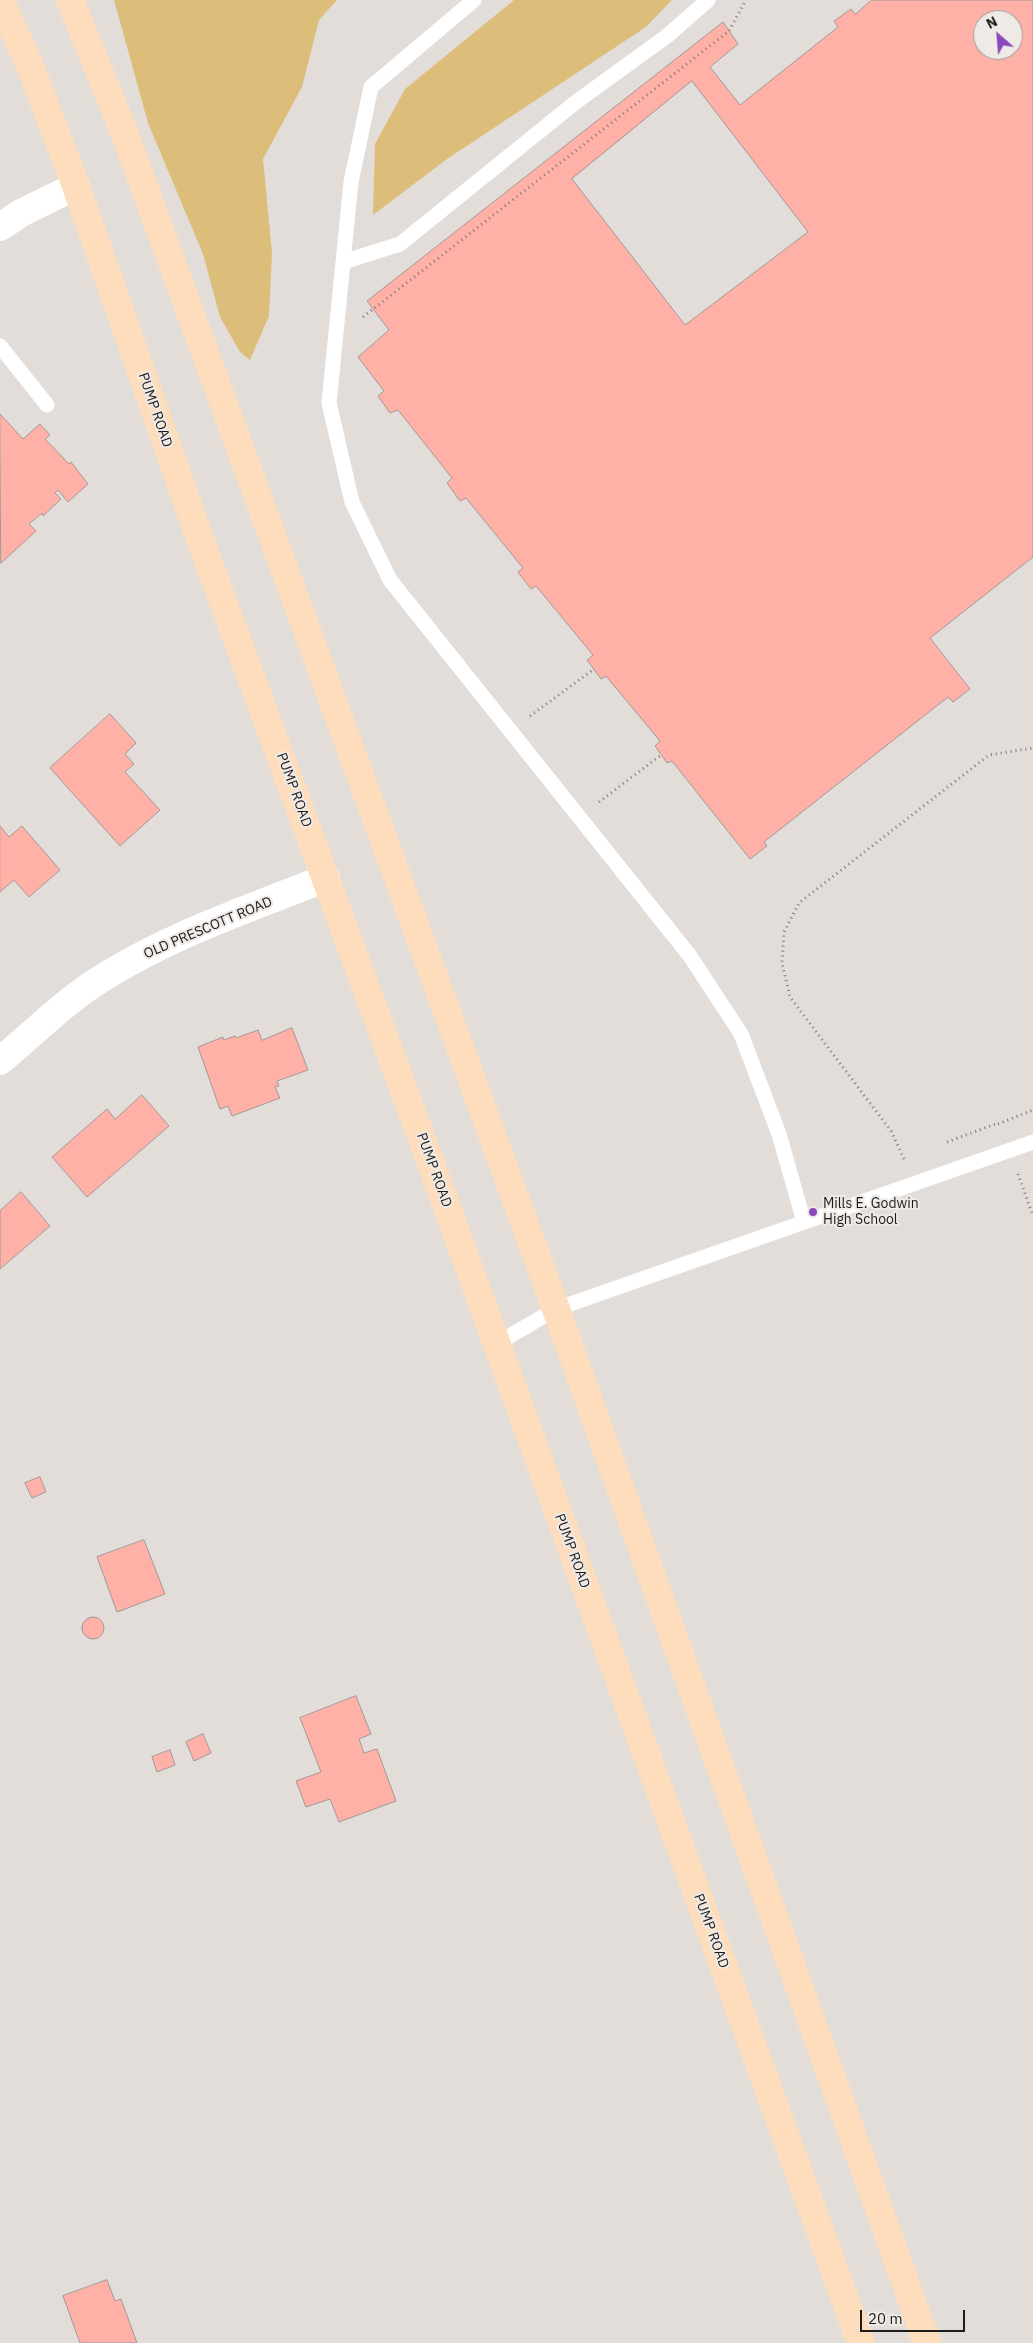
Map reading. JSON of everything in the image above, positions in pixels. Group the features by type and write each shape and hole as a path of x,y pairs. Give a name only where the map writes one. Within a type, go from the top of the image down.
{"main road":[{"name":"PUMP ROAD","path":"0,0 32,71 76,186 201,542 326,878 861,2343"},
{"path":"70,0 128,141 556,1309 927,2343"}],"street":[{"path":"0,227 21,213 76,186"},
{"name":"OLD PRESCOTT ROAD","path":"0,1061 79,994 154,948 326,878"}],"lane":[{"path":"474,0 371,87 351,182 329,403 352,502 390,580 690,956 741,1034 779,1134 804,1222"},
{"path":"343,262 400,244 576,102 667,36 708,0"},
{"path":"0,346 47,405"},
{"path":"496,1344 556,1309 1033,1142"}],"path":[{"path":"361,318 729,31 746,0"},
{"path":"527,718 594,669"},
{"path":"904,1159 891,1131 790,997 782,963 784,932 799,903 989,755 1033,748"},
{"path":"595,806 661,755"},
{"path":"940,1145 998,1123"},
{"path":"895,1162 913,1155"}],"shaded area":[{"path":"114,0 337,0 319,20 302,87 263,159 272,253 269,316 250,360 240,352 220,317 203,254 148,123"},
{"path":"514,0 672,0 646,27 447,159 373,215 375,144 405,89"}],"building":[{"path":"872,0 1033,0 1033,557 930,638 970,689 953,702 948,697 764,842 767,846 750,859 672,761 667,763 655,746 660,741 606,676 601,679 587,660 593,655 536,586 531,589 518,572 523,568 466,498 460,501 447,483 452,478 398,410 390,413 378,396 384,391 358,357 389,330 367,301 723,22 738,44 710,67 740,105 838,27 834,21 851,9 855,14","holes":["692,81 808,232 685,325 572,179"]},
{"path":"0,414 23,439 40,424 50,435 45,439 69,464 71,462 88,484 68,502 58,490 55,493 61,499 43,516 42,513 29,524 36,531 1,563"},
{"path":"110,714 136,743 125,754 134,764 125,772 160,810 120,846 50,768"},
{"path":"0,826 9,837 22,826 60,870 29,897 14,880 0,892"},
{"path":"292,1028 308,1070 277,1081 279,1086 275,1087 280,1098 232,1116 228,1106 220,1109 198,1047 223,1037 224,1040 235,1036 236,1038 258,1030 262,1040"},
{"path":"142,1095 169,1126 87,1197 52,1157 107,1109 115,1119"},
{"path":"21,1192 50,1226 0,1269 0,1211"},
{"path":"40,1477 46,1492 32,1498 25,1483"},
{"path":"144,1540 165,1594 117,1612 97,1557"},
{"path":"93,1617 101,1620 104,1628 101,1636 93,1639 85,1636 82,1628 85,1620"},
{"path":"356,1696 371,1734 359,1739 364,1753 377,1749 396,1801 339,1822 330,1799 306,1807 296,1781 321,1772 300,1718"},
{"path":"203,1734 211,1753 194,1761 186,1742"},
{"path":"170,1750 175,1765 157,1772 152,1757"},
{"path":"107,2280 115,2301 121,2299 137,2343 80,2343 63,2296"}],"place":[{"name":"Mills E. Godwin High School","path":"813,1212"}]}
